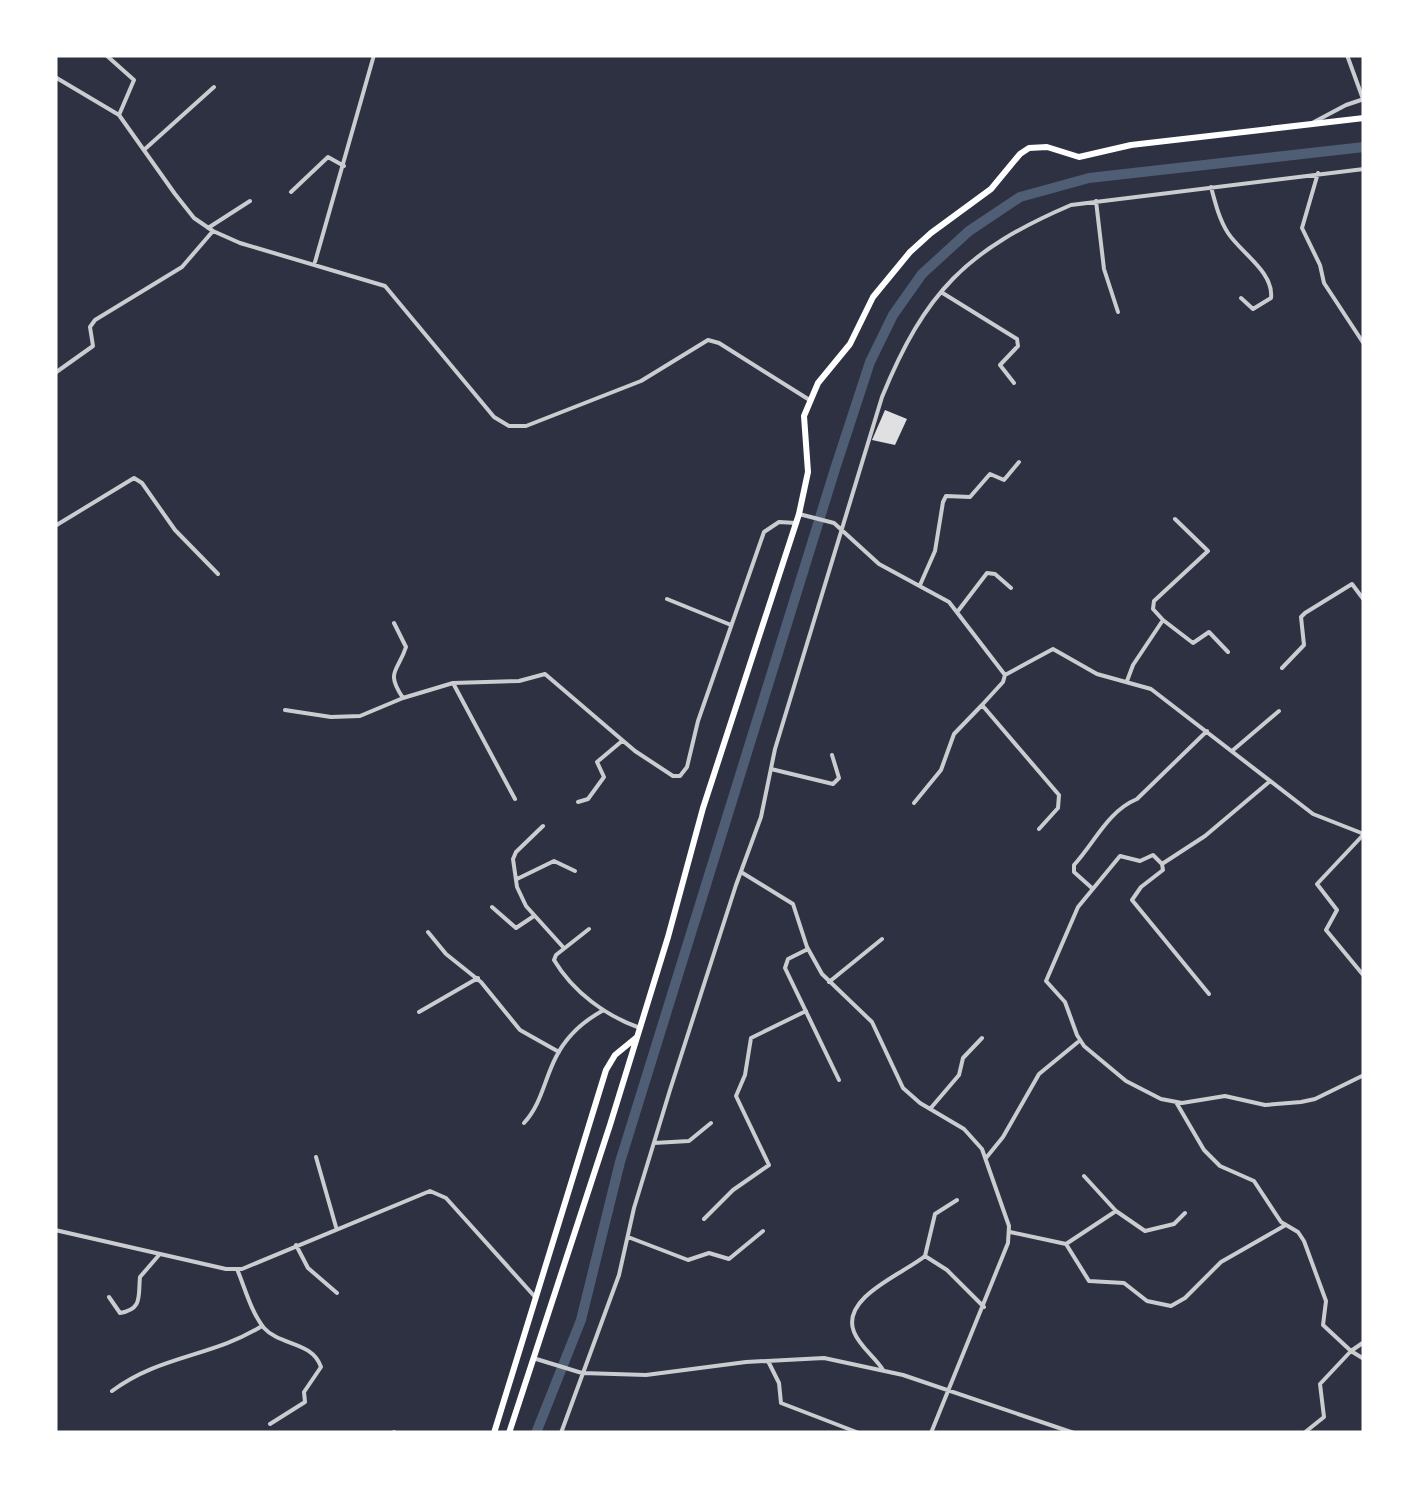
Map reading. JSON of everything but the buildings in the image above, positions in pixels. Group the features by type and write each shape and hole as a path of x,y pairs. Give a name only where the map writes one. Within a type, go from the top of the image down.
{"highway":[{"path":"508,1433 639,1032 703,808 797,519 808,480 803,429 808,399 855,335 873,297 910,252 941,224 991,189 1029,148 1047,147 1079,157 1131,144 1364,116"},
{"path":"494,1433 606,1070 615,1055 639,1032"}],"street":[{"path":"106,55 134,80 119,115"},
{"path":"314,264 374,55"},
{"path":"1311,124 1363,99 1347,55"},
{"path":"55,78 119,115 175,194 210,230 240,243 374,280 390,290 483,405 509,426 526,426 641,381 708,340 719,343 808,399"},
{"path":"146,149 214,86"},
{"path":"291,192 328,158 344,166"},
{"path":"562,1433 619,1275 654,1143 766,802 771,770 882,397 912,332 940,292 985,251 1030,222 1071,204 1364,169"},
{"path":"1318,174 1302,228 1320,264 1324,283 1364,344"},
{"path":"1210,187 1226,231 1262,272 1272,292 1272,298 1253,309 1241,298"},
{"path":"55,372 92,348 90,327 95,320 182,266 210,230 250,201"},
{"path":"1096,201 1104,269 1118,312"},
{"path":"940,292 1017,339 1018,346 1000,365 1014,383"},
{"path":"920,585 935,551 944,499 950,495 970,497 990,474 1004,480 1019,462"},
{"path":"55,526 134,478 142,483 175,530 218,574"},
{"path":"285,710 331,717 360,716 452,682 527,680 545,674 622,741 673,776 684,774 764,532 778,522 812,517 834,523 879,564 958,611 1004,675 1004,682 954,734 941,770 914,803"},
{"path":"1175,519 1208,551 1154,601 1153,609 1193,643 1209,632 1228,652"},
{"path":"958,611 988,572 1011,588"},
{"path":"1282,668 1304,645 1302,615 1352,584 1364,600"},
{"path":"668,599 731,625"},
{"path":"1127,682 1133,665 1163,620"},
{"path":"394,622 406,647 393,670 395,685 403,698"},
{"path":"1004,675 1053,649 1097,674 1151,689 1313,814 1364,834 1317,884 1338,910 1326,930 1364,976"},
{"path":"452,682 515,799"},
{"path":"982,704 1059,795 1058,808 1039,829"},
{"path":"1232,751 1279,711"},
{"path":"1093,890 1074,872 1074,865 1094,844 1109,819 1137,799 1207,731"},
{"path":"578,802 588,799 604,777 597,763 622,741"},
{"path":"771,770 833,784 839,778 832,755"},
{"path":"1162,864 1205,836 1269,782"},
{"path":"544,826 514,854 516,879 523,901 564,948"},
{"path":"1209,994 1131,898 1162,870 1162,864 1153,855 1140,861 1124,855 1093,890 1070,923 1046,978 1065,1002 1080,1041 1136,1086 1176,1102 1225,1096 1265,1104 1301,1102 1364,1076"},
{"path":"516,879 554,861 575,871"},
{"path":"741,872 793,904 808,948 829,982 866,1014 903,1088 964,1129 986,1158 1010,1232 1008,1243 931,1433"},
{"path":"492,907 516,928 534,916"},
{"path":"589,929 555,956 556,962 571,982 602,1010 639,1032"},
{"path":"428,932 478,978 520,1030 559,1052"},
{"path":"829,982 882,939"},
{"path":"808,948 785,964 839,1080"},
{"path":"419,1012 478,978"},
{"path":"524,1123 544,1094 559,1052 583,1023 602,1010"},
{"path":"704,1218 733,1190 769,1165 736,1096 745,1075 751,1038 806,1012"},
{"path":"930,1109 959,1075 963,1058 982,1038"},
{"path":"986,1158 1039,1074 1080,1041"},
{"path":"1176,1102 1204,1150 1220,1166 1254,1181 1285,1226 1298,1232 1316,1266 1326,1301 1322,1324 1364,1359"},
{"path":"654,1143 689,1141 710,1122"},
{"path":"316,1157 336,1228"},
{"path":"1084,1176 1116,1211 1145,1231 1174,1224 1185,1214"},
{"path":"55,1230 237,1269 418,1193 435,1192 446,1198 536,1298"},
{"path":"883,1370 856,1338 852,1320 876,1288 925,1256 935,1214 957,1200"},
{"path":"1010,1232 1066,1244 1116,1211"},
{"path":"1066,1244 1089,1281 1124,1283 1147,1301 1171,1306 1221,1262 1285,1226"},
{"path":"628,1236 682,1259 710,1253 729,1260 764,1231"},
{"path":"296,1245 308,1268 338,1293"},
{"path":"109,1297 120,1313 136,1306 141,1299 140,1278 159,1255"},
{"path":"925,1256 947,1270 984,1307"},
{"path":"237,1269 262,1326 276,1337 316,1355 322,1367 304,1392 305,1402 270,1424"},
{"path":"112,1391 154,1365 227,1346 262,1326"},
{"path":"1304,1433 1324,1417 1320,1384 1350,1351 1364,1342"},
{"path":"532,1358 582,1374 646,1375 768,1360 824,1358 883,1370 1074,1433"},
{"path":"768,1360 780,1383 781,1402 859,1433"}],"waterway":[{"path":"536,1433 581,1320 620,1162 835,469 870,362 893,315 922,274 969,231 1020,197 1089,178 1364,147"}]}
